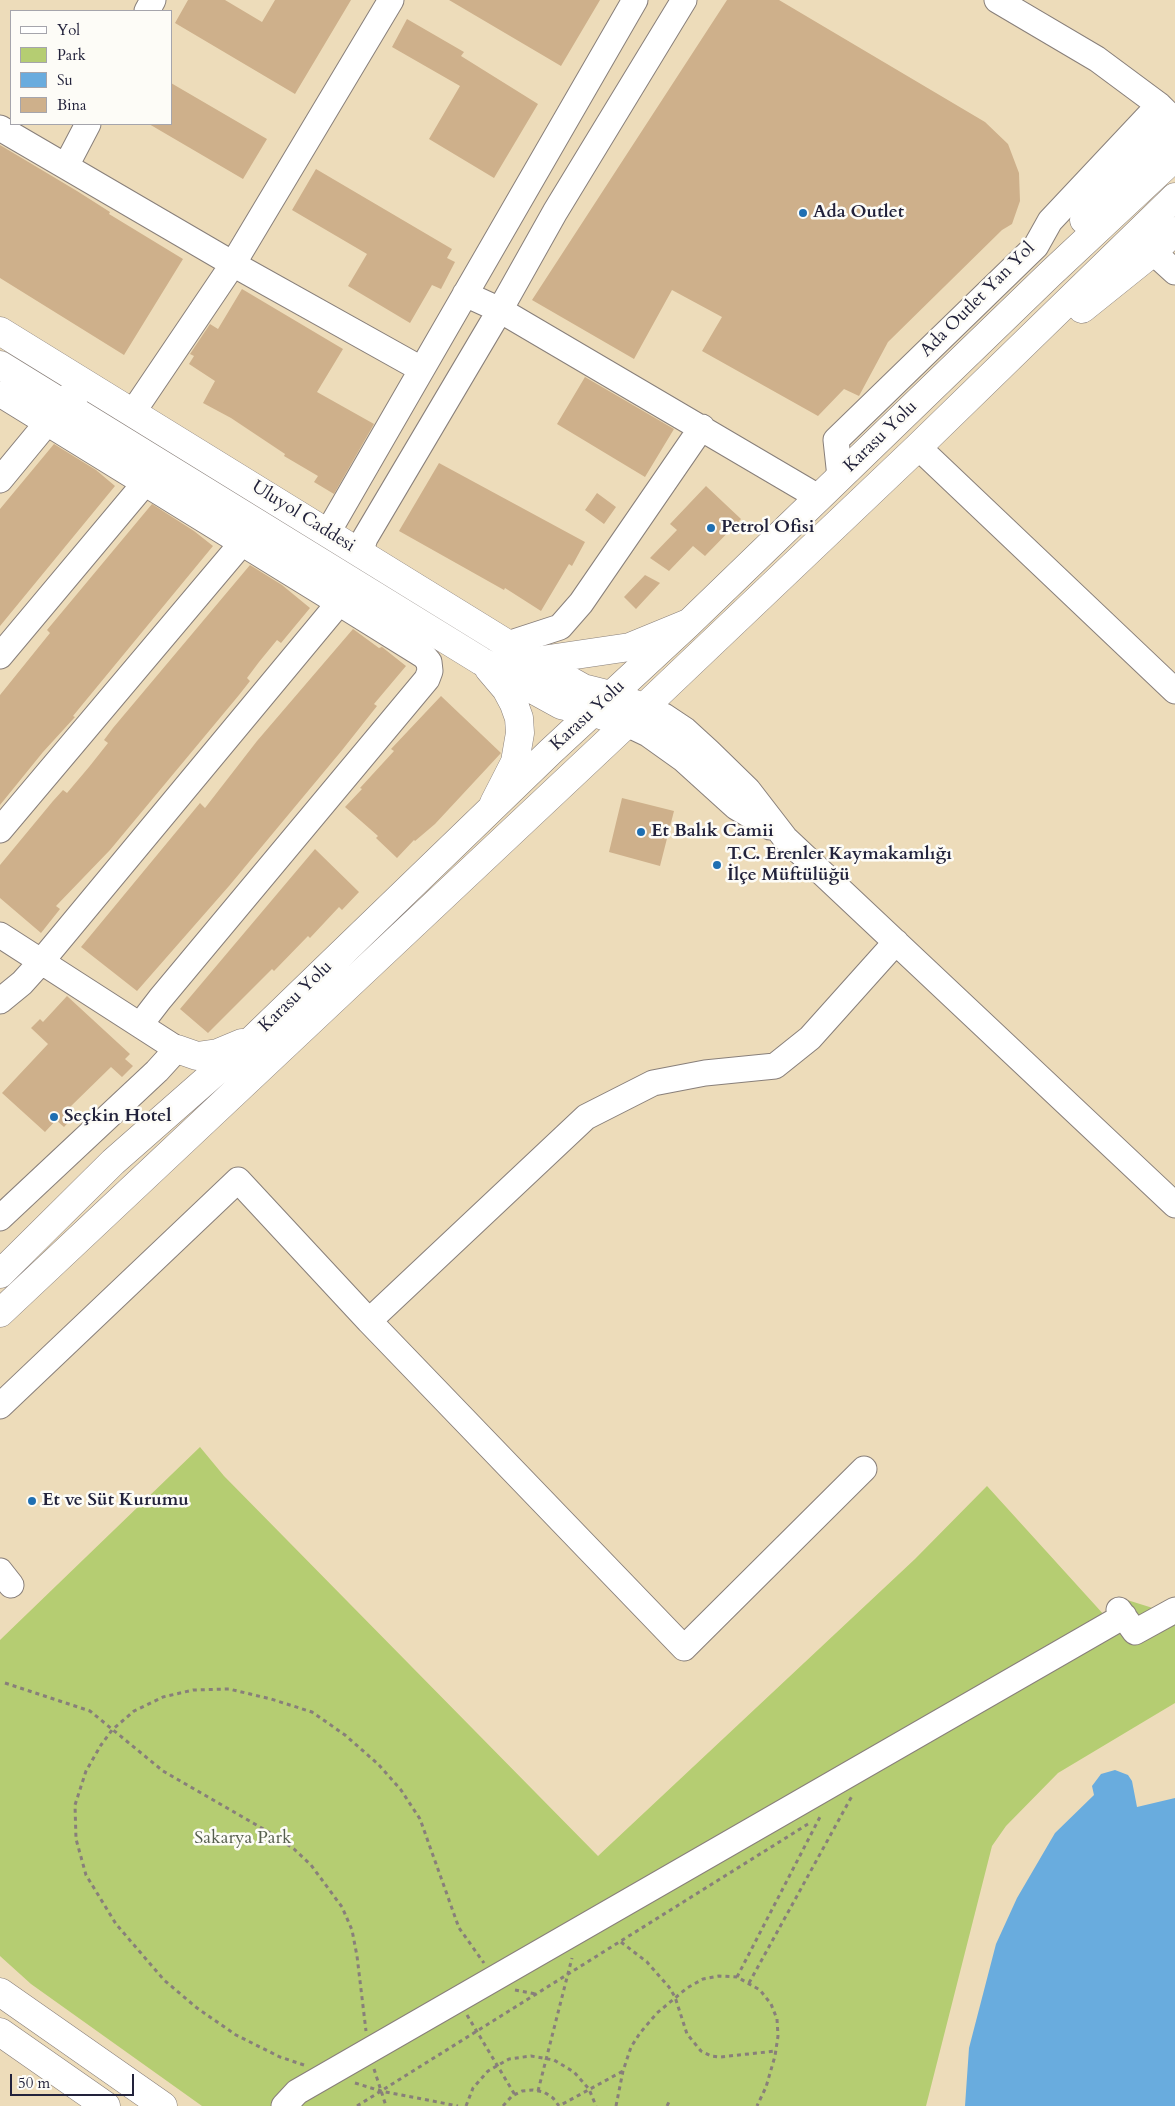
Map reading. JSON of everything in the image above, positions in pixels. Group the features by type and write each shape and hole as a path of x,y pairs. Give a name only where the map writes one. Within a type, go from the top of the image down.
{"main road":[{"path":"920,400 1117,184 1170,118"},
{"name":"Karasu Yolu","path":"0,1274 113,1162 253,1039 601,703 688,624 1175,157"},
{"name":"Karasu Yolu","path":"0,1313 918,447 1175,197"},
{"path":"949,416 1153,252 1175,231"},
{"name":"Uluyol Caddesi","path":"0,331 328,532 350,574 508,644 583,688 601,703"},
{"name":"Uluyol Caddesi","path":"0,366 54,413 229,505 350,574 481,660 561,705 601,703"},
{"path":"54,413 75,393 84,394 128,416 133,412"},
{"path":"535,661 630,647 688,624"},
{"path":"481,660 496,676 514,704 519,718 520,733 519,747 512,769 500,794 488,812"},
{"path":"601,703 635,715"},
{"path":"176,1049 198,1056 218,1053 253,1039"},
{"path":"0,1977 85,2050"},
{"path":"0,1992 163,2106"},
{"path":"0,2032 106,2106"},
{"path":"0,2038 57,2071"}],"street":[{"path":"133,412 233,264 391,0"},
{"path":"328,532 635,0"},
{"path":"0,1001 22,984 42,961 350,574 365,538 500,310 554,212 684,0"},
{"path":"997,0 1097,59 1170,118"},
{"name":"Ada Outlet Yan Yol","path":"840,477 836,440 1036,246 1050,221 1170,118"},
{"path":"66,166 87,125"},
{"path":"0,128 233,264 422,369"},
{"path":"1153,252 1175,272"},
{"path":"465,294 500,310 702,427 818,498"},
{"path":"0,394 54,413 145,483 242,543 350,574 429,662 430,671 427,679 140,1025"},
{"path":"0,480 54,413"},
{"path":"508,644 560,627 581,603 702,427"},
{"path":"918,447 1175,691"},
{"path":"0,656 145,483"},
{"path":"0,830 242,543"},
{"path":"635,715 648,734 683,759 736,807 779,832 1175,1205"},
{"path":"0,935 176,1049 158,1072 0,1218"},
{"path":"369,1321 586,1117 653,1083 705,1073 775,1066 810,1038 896,942"},
{"path":"0,1406 238,1180 369,1321 684,1648 864,1469"},
{"path":"284,2106 297,2092 578,1931 1122,1614 1135,1632 1175,1610"}],"path":[{"path":"5,1683 90,1711 163,1771 272,1834 294,1849 326,1883 342,1906 352,1930 369,2051 386,2106"},
{"path":"458,2106 381,2091 280,2056 236,2035 198,2008 164,1980 116,1924 86,1875 76,1839 75,1805 86,1771 101,1745 112,1730 134,1711 163,1697 193,1690 229,1689 271,1699 312,1712 345,1734 378,1764 401,1790 420,1819 459,1928 503,1988 536,1994"},
{"path":"749,1983 852,1796 845,1801"},
{"path":"357,2106 829,1810"},
{"path":"737,1977 821,1815"},
{"path":"538,2091 578,1931"},
{"path":"621,1942 653,1969 675,1997 687,2034 702,2051 711,2056 720,2057 776,2051"},
{"path":"616,2106 623,2071 631,2048 640,2033 657,2013 686,1988 703,1980 719,1976 737,1977 760,1990 778,2019 776,2051 766,2087 757,2106"},
{"path":"458,2000 515,2095"},
{"path":"466,2106 473,2088 488,2071 509,2059 531,2056 554,2060 574,2072 589,2089 596,2106"},
{"path":"503,2106 522,2091 538,2091 553,2098 559,2106 623,2071"}],"green space":[{"name":"Sakarya Park","path":"200,1447 224,1476 598,1856 915,1559 987,1486 1105,1616 1124,1599 1175,1615 1175,1703 1058,1773 1006,1826 992,1846 926,2106 202,2106 31,1984 0,1956 0,1640"}],"water":[{"path":"1115,1770 1128,1775 1132,1781 1137,1807 1175,1798 1175,2106 965,2106 969,2048 996,1944 1017,1898 1055,1833 1094,1795 1092,1786 1101,1774"}],"building":[{"path":"188,0 225,0 262,22 275,0 351,0 295,94 175,23"},
{"path":"449,0 600,0 561,66"},
{"name":"Ada Outlet","path":"727,0 779,0 985,122 1008,144 1019,173 1020,201 1012,224 1002,230 888,342 859,396 844,389 818,416 702,351 722,317 672,290 634,359 532,300"},
{"path":"407,19 464,52 461,56 538,104 494,178 429,139 460,86 392,47"},
{"path":"172,84 267,139 243,179 151,125 172,125"},
{"path":"0,145 77,191 110,212 109,214 183,259 124,355 0,278"},
{"path":"316,169 452,249 447,258 455,262 441,289 432,285 410,323 348,286 367,254 292,210"},
{"path":"242,289 343,349 317,392 374,424 334,494 314,482 318,476 284,456 285,454 231,418 203,403 215,381 189,364 194,356 190,354 210,324 218,329"},
{"path":"585,377 674,429 645,477 557,424"},
{"path":"54,444 96,470 115,486 0,626 0,509"},
{"path":"439,463 585,542 572,566 569,564 541,611 505,588 504,590 399,531"},
{"path":"706,486 741,519 705,556 693,546 669,571 650,558 677,530 670,524"},
{"path":"597,493 616,507 604,524 585,510"},
{"path":"152,504 194,531 213,546 73,716 75,717 43,752 0,805 0,695 50,633 47,630"},
{"path":"250,565 282,585 310,608 281,643 277,640 247,678 250,681 239,695 110,850 56,906 60,909 41,933 0,898 0,865 53,801 63,790 67,793 89,767 108,743 104,740 113,728"},
{"path":"645,575 660,583 636,609 624,597"},
{"path":"353,629 379,648 382,647 406,666 374,704 377,706 343,749 229,886 137,991 81,947 200,803 205,808 257,741"},
{"path":"441,696 501,753 435,824 414,840 397,858 376,838 378,836 345,807 394,751 391,749"},
{"name":"Et Balık Camii","path":"622,798 674,811 660,866 609,852"},
{"path":"315,849 359,892 342,910 339,907 310,938 308,936 274,971 272,969 208,1033 180,1009"},
{"path":"67,996 130,1054 125,1059 133,1066 122,1077 111,1067 68,1109 75,1115 64,1127 56,1120 45,1132 2,1093 48,1044 31,1028 40,1019 43,1022"}],"place":[{"name":"Ada Outlet","path":"803,213"},
{"name":"Petrol Ofisi","path":"711,528"},
{"name":"Et Balık Camii","path":"641,832"},
{"name":"T.C. Erenler Kaymakamlığı İlçe Müftülüğü","path":"717,865"},
{"name":"Seçkin Hotel","path":"54,1117"},
{"name":"Et ve Süt Kurumu","path":"32,1501"}]}
